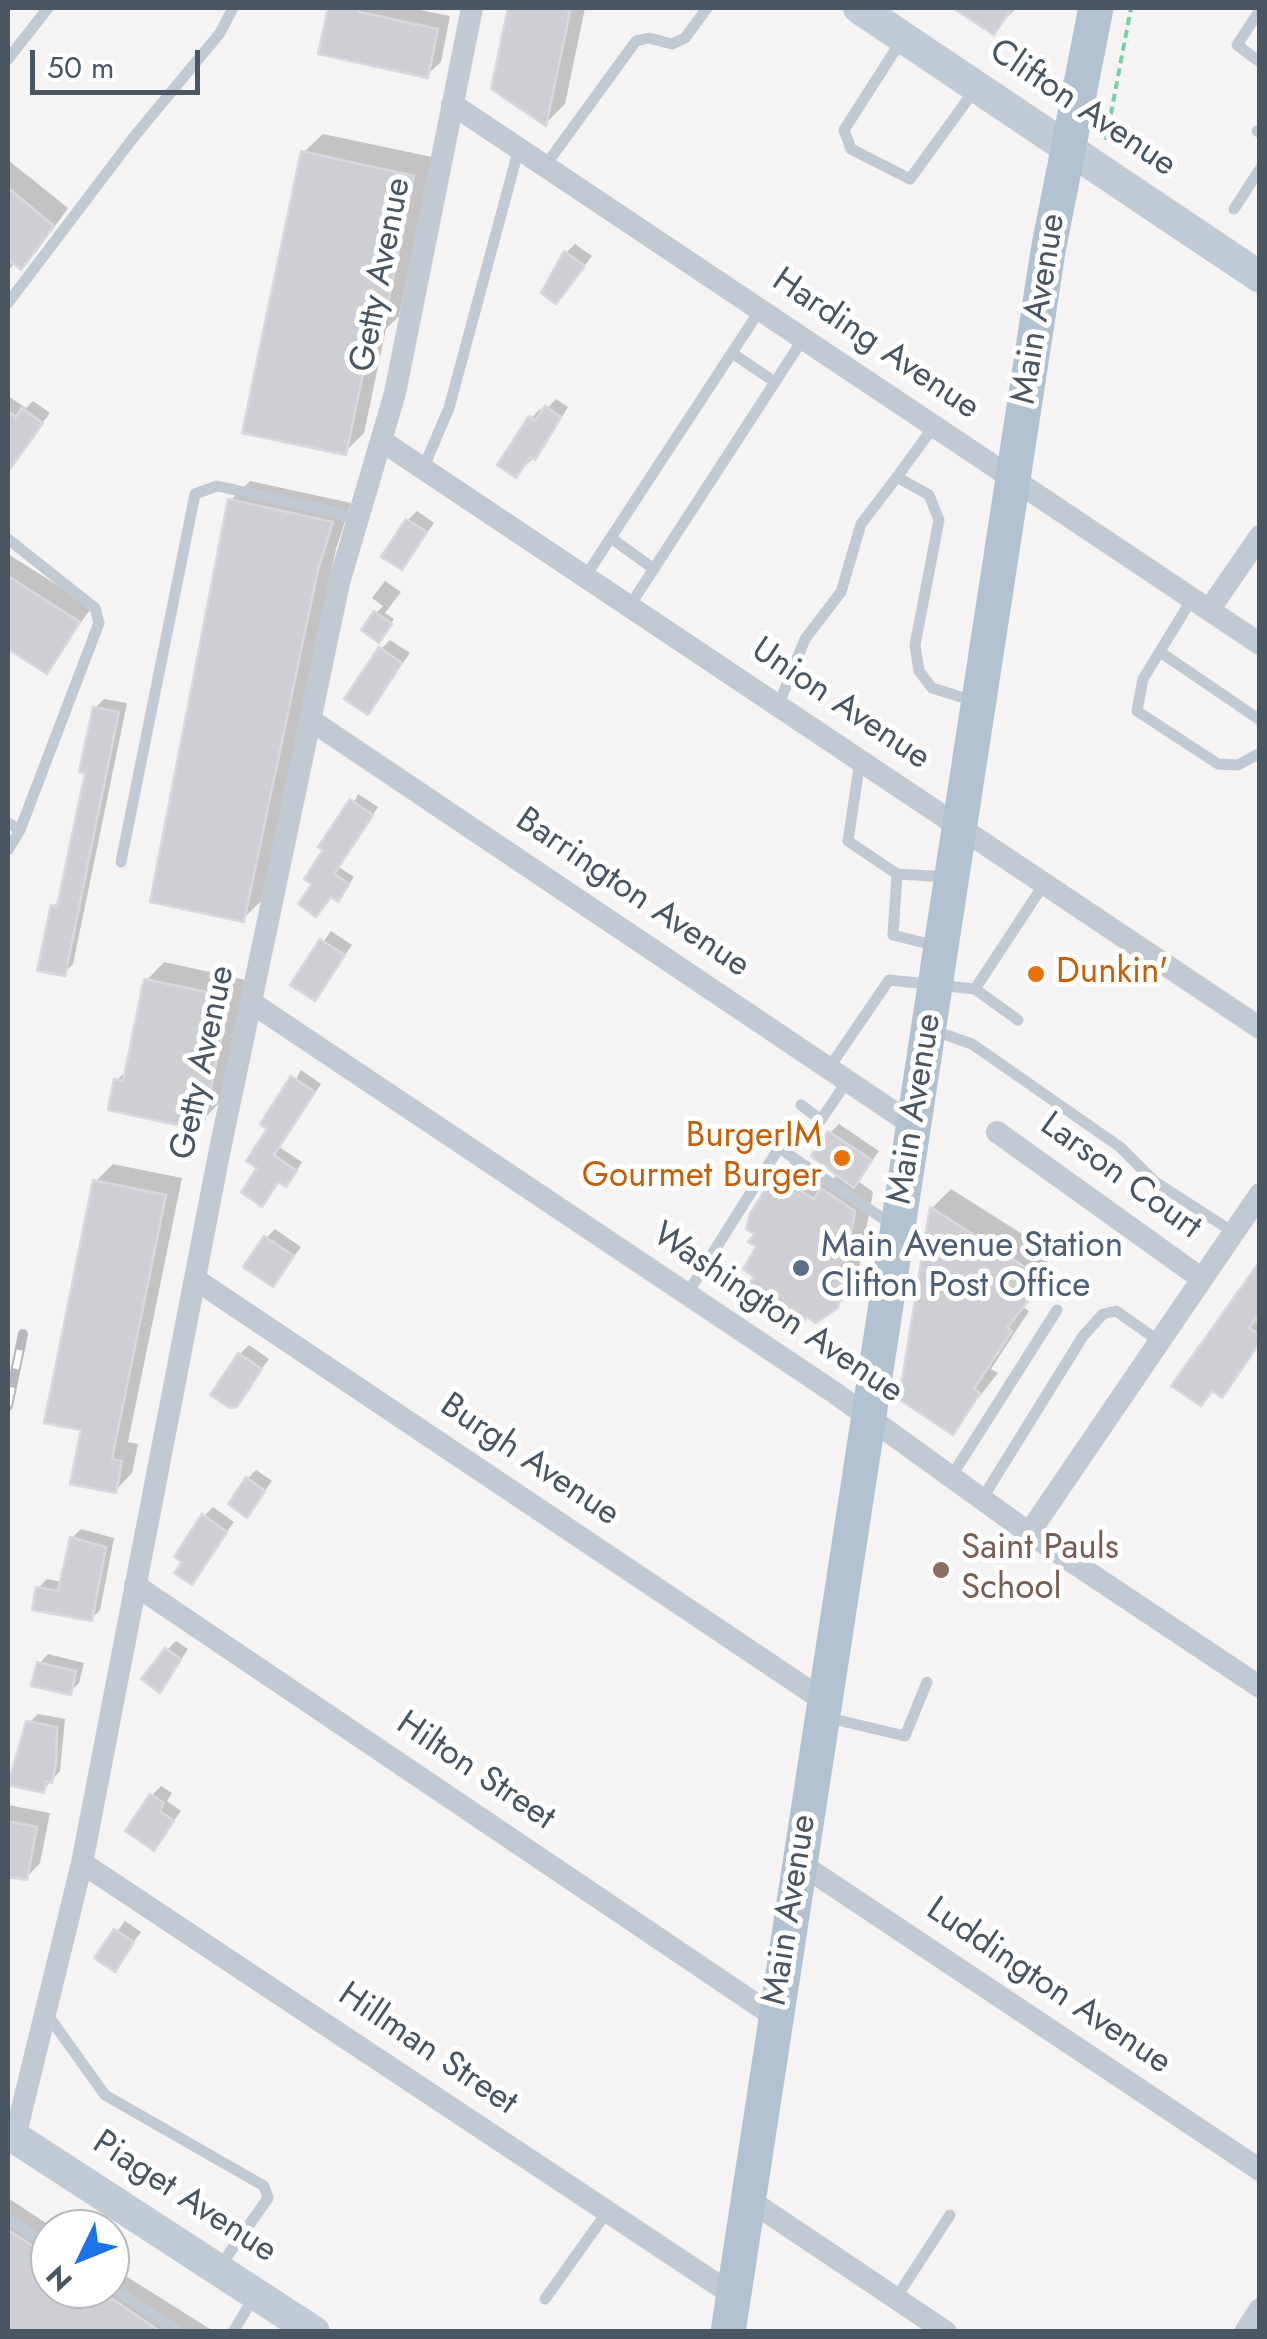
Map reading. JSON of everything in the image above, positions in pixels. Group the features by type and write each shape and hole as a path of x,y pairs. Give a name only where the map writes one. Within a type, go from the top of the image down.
{"main road":[{"name":"Clifton Avenue","path":"859,8 1260,277"},
{"name":"Main Avenue","path":"728,2332 1013,479 1068,148 1096,8"},
{"name":"Piaget Avenue","path":"11,2135 314,2332"}],"street":[{"name":"Getty Avenue","path":"11,2135 47,2014 82,1862 252,1002 354,521 382,441 472,8"},
{"name":"Harding Avenue","path":"452,104 1260,644"},
{"name":"Union Avenue","path":"382,441 1260,1028"},
{"path":"1200,604 1260,536"},
{"name":"Barrington Avenue","path":"312,721 913,1125"},
{"name":"Washington Avenue","path":"252,1002 868,1416 1029,1533 1260,1687"},
{"name":"Larson Court","path":"997,1132 1202,1279"},
{"path":"1029,1533 1260,1194"},
{"name":"Burgh Avenue","path":"195,1279 822,1708"},
{"name":"Hilton Street","path":"135,1585 775,2017"},
{"name":"Hillman Street","path":"82,1862 733,2295"},
{"name":"Luddington Avenue","path":"798,1862 1260,2170"},
{"path":"748,2199 944,2331"},
{"path":"1244,2332 1260,2309"}],"lane":[{"path":"8,59 48,8"},
{"path":"8,303 220,34 234,8"},
{"path":"545,166 636,41 650,38 672,44 685,38 707,8"},
{"path":"1260,10 1238,46 1260,62"},
{"path":"903,37 844,130 851,149 910,179 978,86"},
{"path":"422,469 449,408 519,148"},
{"path":"1234,209 1260,169"},
{"path":"585,577 760,310"},
{"path":"630,607 803,338"},
{"path":"732,353 775,382"},
{"path":"778,706 805,638 841,592 861,524 934,426"},
{"path":"897,477 929,495 939,520 915,645 919,672 932,688 979,703"},
{"path":"121,862 195,494 217,486 335,512 354,521"},
{"path":"611,538 654,569"},
{"path":"8,539 95,608 99,623 20,830 8,850"},
{"path":"1200,604 1143,679 1137,711 1218,764 1238,765 1260,752"},
{"path":"1160,652 1260,720"},
{"path":"860,761 848,841 897,874 952,877"},
{"path":"8,823 20,830"},
{"path":"897,874 893,935 941,947"},
{"path":"974,989 1044,884"},
{"path":"800,1106 821,1120 838,1074 889,980 974,989 1018,1020"},
{"path":"928,1029 972,1044 1120,1147 1154,1182 1233,1232"},
{"path":"687,1294 779,1148 897,1229"},
{"path":"951,1477 1057,1310"},
{"path":"982,1499 1083,1336 1103,1314 1116,1311 1159,1341"},
{"path":"822,1708 905,1736 927,1682"},
{"path":"47,2014 105,2094 264,2186 268,2198 219,2269"},
{"path":"545,2299 607,2212"},
{"path":"896,2298 950,2215"},
{"path":"8,2219 30,2233"},
{"path":"233,2332 256,2293"},
{"path":"130,2299 179,2332"}],"path":[{"path":"1105,140 1131,8"}],"building":[{"path":"328,8 360,8 359,12 438,29 428,78 318,54"},
{"path":"508,8 563,8 570,12 546,126 491,89"},
{"path":"953,8 1012,8 994,35"},
{"path":"301,151 414,176 381,338 371,336 346,455 242,433"},
{"path":"8,188 54,226 21,270 8,259"},
{"path":"564,251 585,266 556,304 541,293"},
{"path":"545,406 561,417 535,460 530,457 516,478 497,465 529,416 535,421"},
{"path":"22,408 43,423 8,472 8,411 16,417"},
{"path":"228,499 333,522 318,570 244,922 150,902"},
{"path":"406,519 427,532 402,570 381,557"},
{"path":"8,576 80,622 47,674 8,649"},
{"path":"374,611 392,624 379,643 361,630"},
{"path":"379,647 402,663 368,715 344,699"},
{"path":"93,707 119,712 65,976 37,971 51,905 57,907 85,773 79,772"},
{"path":"350,799 373,815 334,874 349,884 338,902 331,897 316,917 298,904 312,884 304,879 323,850 318,847"},
{"path":"320,939 345,955 315,1001 290,985"},
{"path":"144,979 230,997 204,1122 183,1117 182,1126 108,1110 114,1079 123,1081"},
{"path":"291,1076 315,1092 274,1155 297,1171 286,1187 278,1182 262,1207 241,1192 257,1168 246,1161 267,1129 260,1124"},
{"name":"BurgerIM Gourmet Burger","path":"828,1131 872,1160 854,1188 811,1156"},
{"path":"774,1175 814,1199 821,1188 855,1211 838,1308 816,1323 807,1317 804,1322 748,1286 754,1277 743,1269 756,1247 748,1242 754,1234 746,1229 750,1214"},
{"path":"93,1180 166,1195 112,1459 122,1461 116,1493 70,1484 81,1430 44,1423"},
{"path":"930,1207 1028,1269 1028,1287 1035,1292 1007,1328 1012,1331 974,1389 980,1393 953,1435 899,1399"},
{"path":"264,1236 294,1256 273,1287 243,1267"},
{"path":"1260,1261 1260,1312 1249,1328 1260,1335 1260,1342 1222,1398 1212,1391 1201,1406 1171,1386"},
{"path":"238,1353 262,1369 237,1407 230,1408 210,1395"},
{"path":"246,1477 265,1491 247,1518 228,1504"},
{"path":"202,1514 227,1532 192,1585 174,1573 182,1562 174,1557"},
{"path":"70,1537 106,1547 92,1621 32,1610 36,1587 58,1591"},
{"path":"165,1648 181,1659 160,1693 141,1679"},
{"path":"37,1662 76,1671 71,1695 31,1686"},
{"path":"26,1721 57,1727 56,1764 52,1783 46,1781 44,1793 8,1785"},
{"path":"150,1794 164,1803 160,1811 174,1821 154,1851 125,1831"},
{"path":"8,1821 37,1827 27,1880 8,1877"},
{"path":"114,1929 134,1942 115,1972 94,1958"},
{"path":"8,2230 30,2244 30,2309 127,2309 161,2332 8,2332"}],"railway":[{"path":"8,1406 23,1334"}],"place":[{"name":"Dunkin'","path":"1036,974"},
{"name":"BurgerIM Gourmet Burger","path":"842,1158"},
{"name":"Main Avenue Station Clifton Post Office","path":"801,1268"},
{"name":"Saint Pauls School","path":"941,1570"}]}
